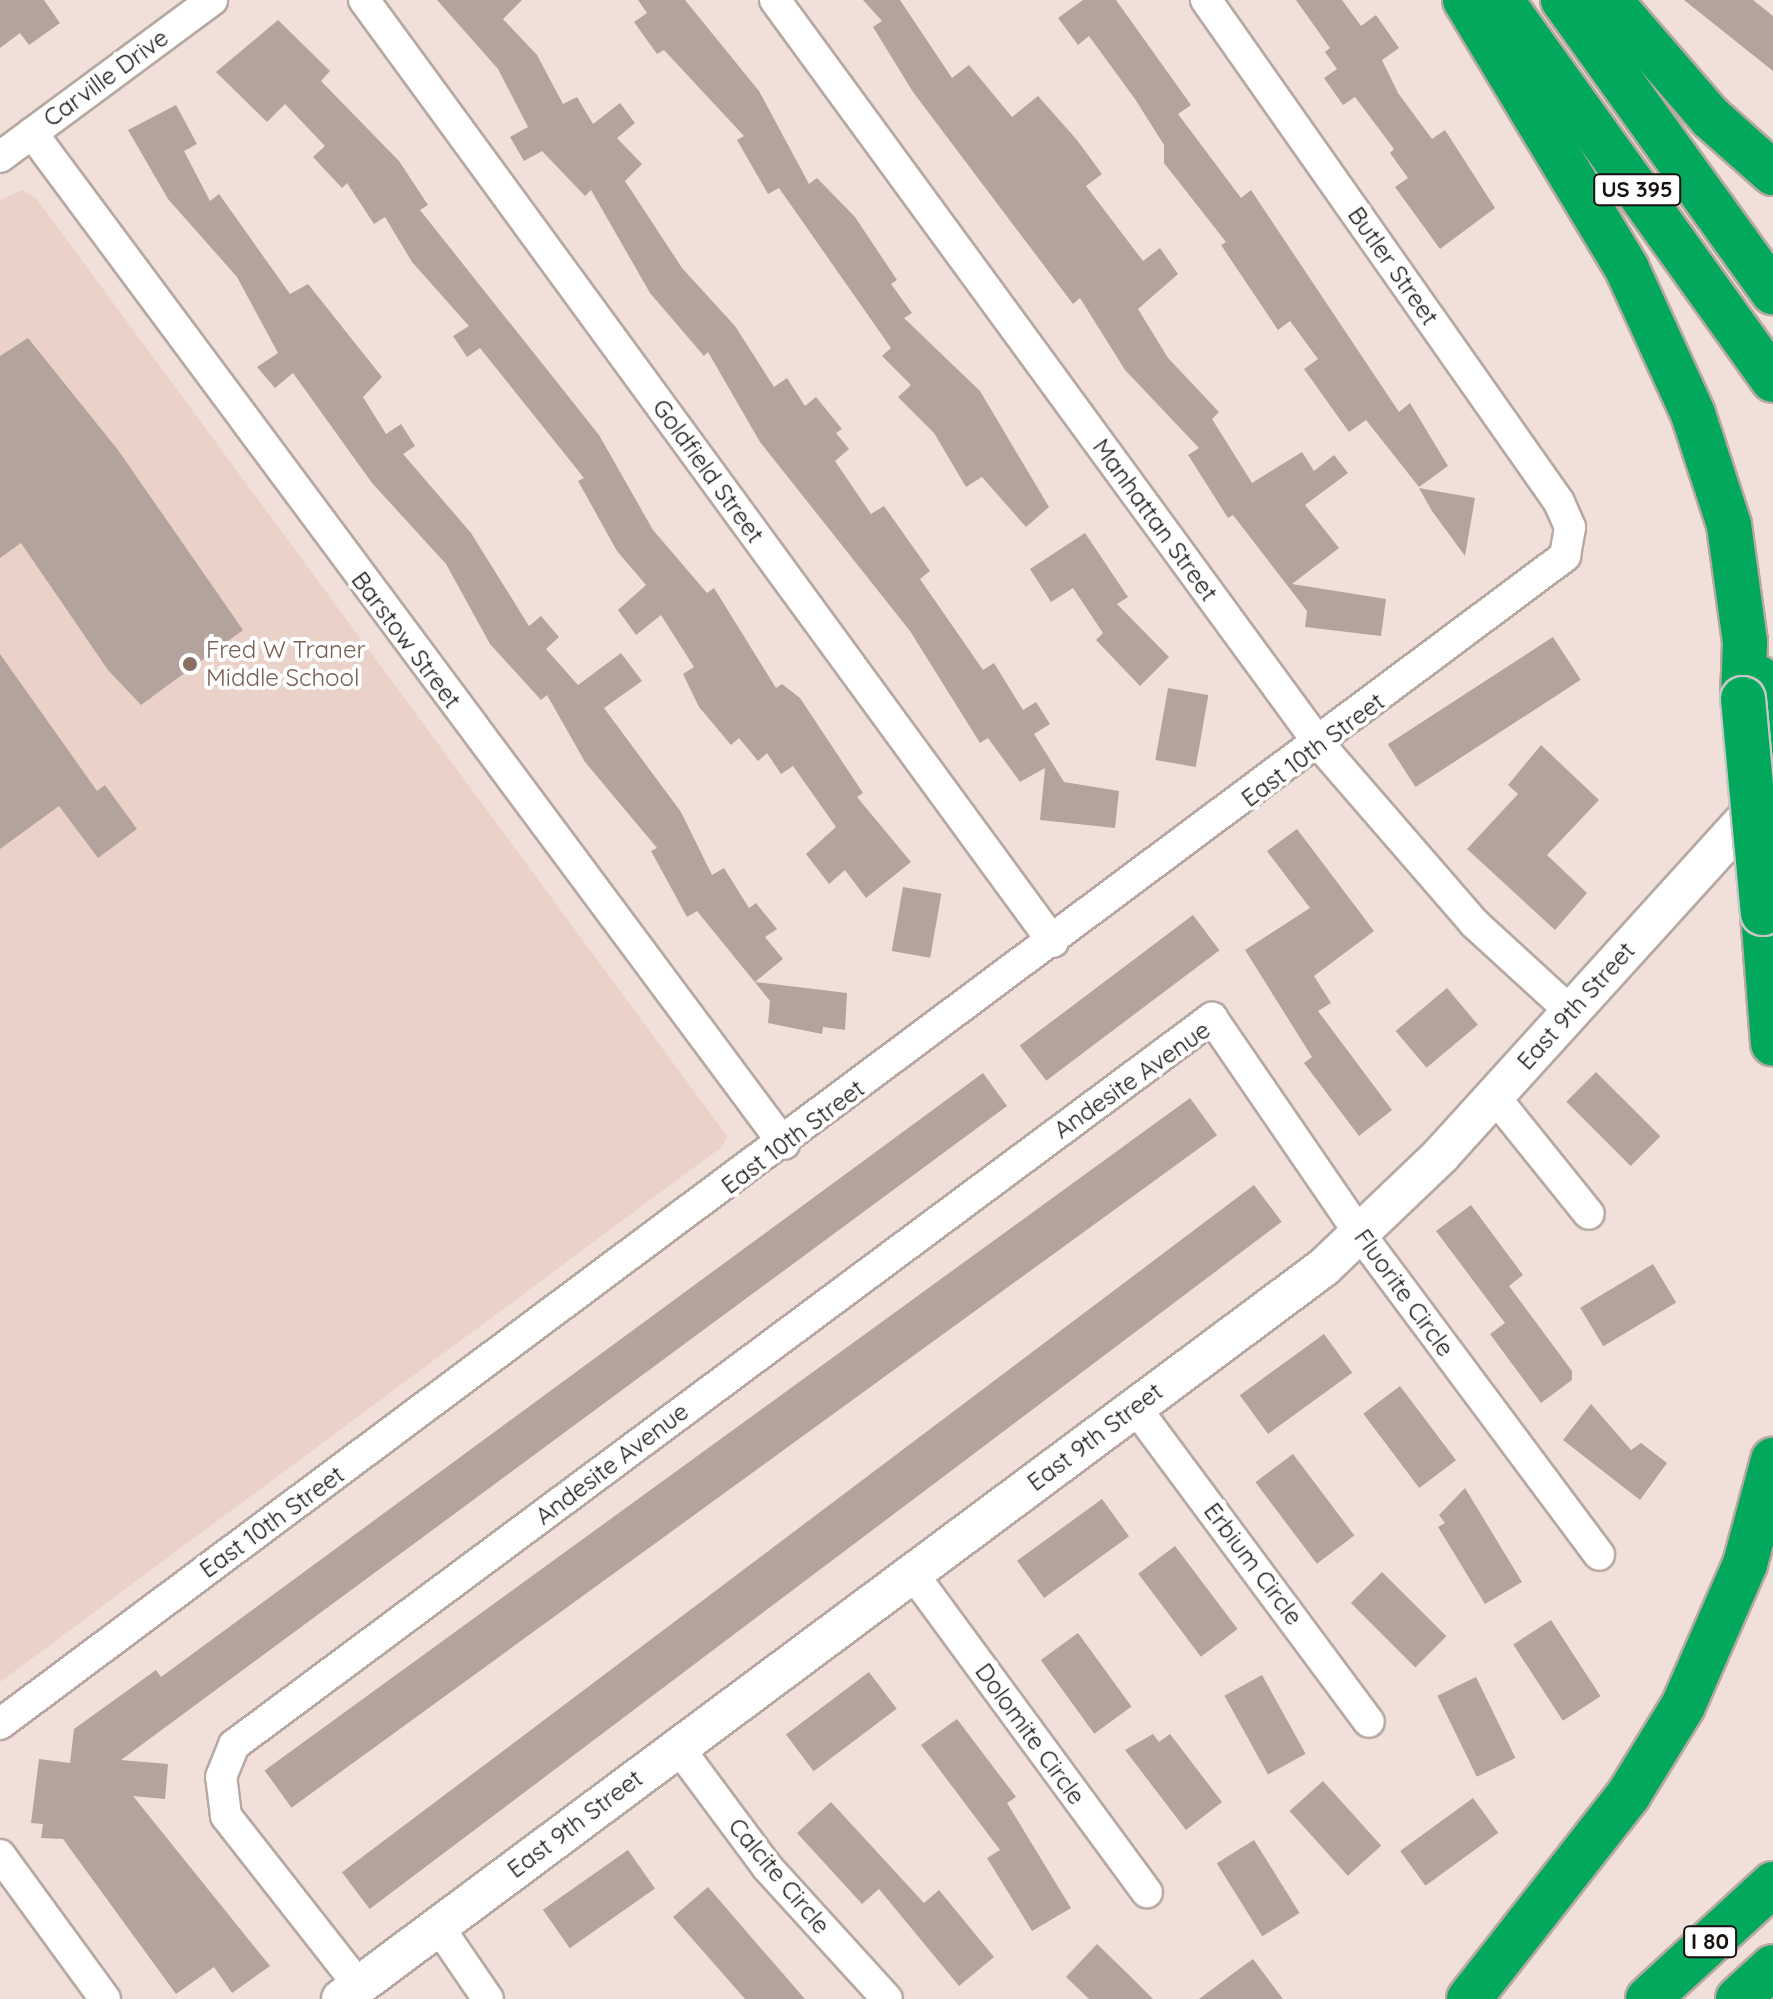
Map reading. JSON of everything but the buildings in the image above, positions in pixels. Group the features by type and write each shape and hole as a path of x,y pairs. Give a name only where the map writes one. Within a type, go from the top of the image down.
{"highway":[{"path":"1465,0 1608,235 1673,365 1729,525 1749,674 1773,1044"},
{"name":"US 395","path":"1501,0 1773,380"},
{"name":"US 395","path":"1563,0 1773,292"},
{"path":"1609,0 1711,118 1773,173"},
{"path":"1749,674 1773,766"},
{"path":"1469,1999 1629,1794 1683,1706 1736,1588 1773,1460"},
{"name":"I 80","path":"1648,1999 1773,1884"},
{"name":"I 80","path":"1738,1999 1773,1967"}],"street":[{"name":"Carville Drive","path":"0,157 212,0"},
{"name":"Goldfield Street","path":"364,0 1053,942"},
{"name":"Manhattan Street","path":"775,0 1320,745 1474,923 1570,1011"},
{"name":"Butler Street","path":"1206,0 1559,502 1570,536"},
{"name":"Barstow Street","path":"32,133 784,1144"},
{"name":"East 10th Street","path":"0,1724 1539,582 1565,556 1570,536"},
{"name":"East 9th Street","path":"349,1991 913,1574 1360,1234 1494,1096 1773,789"},
{"name":"Andesite Avenue","path":"349,1991 226,1816 221,1777 234,1745 1212,1018 1218,1026"},
{"name":"Fluorite Circle","path":"1218,1026 1360,1234 1599,1555"},
{"path":"1494,1096 1589,1214"},
{"name":"Erbium Circle","path":"1135,1407 1369,1722"},
{"name":"Dolomite Circle","path":"913,1574 1147,1892"},
{"name":"Calcite Circle","path":"678,1747 767,1867 887,1999"},
{"path":"0,1855 105,1999"},
{"path":"438,1926 488,1999"}],"shaded area":[{"name":"Fred W Traner Middle School","path":"22,190 36,198 727,1136 723,1146 0,1682 0,200"}],"place":[{"name":"Fred W Traner Middle School","path":"190,664"}]}
